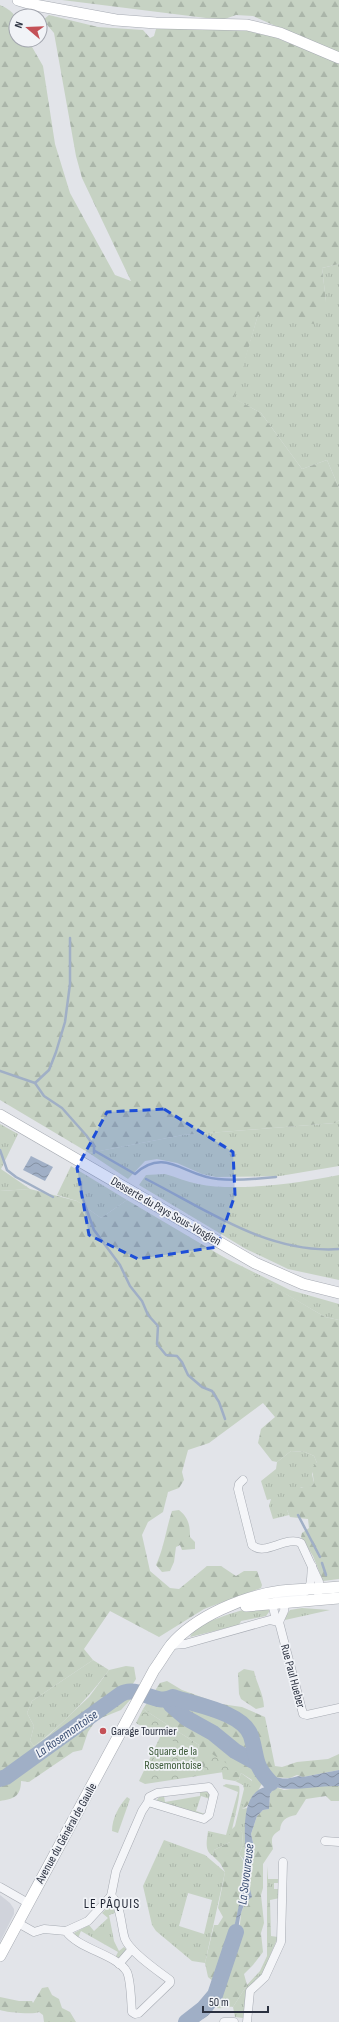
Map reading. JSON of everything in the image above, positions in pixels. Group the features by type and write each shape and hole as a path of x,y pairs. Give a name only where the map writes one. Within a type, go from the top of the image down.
{"main road":[{"path":"18,0 35,5 116,20 156,23 247,25 280,33 339,58"},
{"name":"Desserte du Pays Sous-Vosgien","path":"0,1115 255,1263 303,1284 339,1293"},
{"path":"228,1608 236,1602 281,1591 339,1587"},
{"path":"228,1608 339,1598"},
{"name":"Avenue du Général de Gaulle","path":"0,1956 149,1680 172,1645 185,1632 208,1617 228,1608"}],"street":[{"path":"243,1480 239,1484 238,1489 252,1545 262,1548 297,1540 305,1548 319,1582 320,1589 316,1595 310,1596 298,1602"},
{"path":"279,1622 275,1616 275,1604 280,1598 300,1594 307,1590 310,1586 312,1566"},
{"path":"275,1604 284,1611 279,1622"},
{"path":"172,1645 185,1644 270,1620 279,1622"},
{"name":"Rue Paul Hueber","path":"279,1622 300,1708 303,1714 307,1715 339,1708"},
{"path":"18,1923 34,1932 44,1929 66,1931 88,1921 111,1896 116,1871 149,1797 157,1793 209,1787 214,1794 209,1815 204,1819 148,1802"},
{"path":"325,1841 339,1842"},
{"path":"246,2022 250,1991 265,1977 282,1937 283,1862"},
{"path":"0,1887 28,1903"},
{"path":"66,1931 71,1938 119,1964 128,1974 132,2012 135,2014 139,2013 170,1983 170,1980 132,1949 125,1940 116,1900 111,1896"},
{"path":"119,1964 132,1949"},
{"path":"224,2022 234,2022"}],"highlighted area":[{"path":"164,1109 233,1152 235,1195 217,1247 138,1259 89,1235 77,1168 107,1112"}],"shaded area":[{"path":"0,1895 10,1903 14,1909 14,1914 0,1942"}],"green space":[{"path":"62,0 339,0 339,54 253,16 236,15 222,20"},
{"path":"0,5 8,9 8,48 33,48 43,66 55,144 70,193 115,275 131,281 82,178 76,156 54,33 48,26 48,16 98,27 143,30 150,38 154,36 156,29 247,29 255,33 274,37 339,63 339,264 322,268 326,301 314,324 258,315 234,398 261,413 302,469 327,460 339,488 339,1120 335,1123 183,1135 89,1153 0,1100"},
{"path":"339,264 339,488 327,460 302,469 261,413 233,398 258,315 326,301 322,268"},
{"path":"339,1120 339,1166 280,1176 216,1177 202,1174 177,1163 157,1159 145,1161 128,1179 89,1153 183,1135 335,1123"},
{"path":"0,1124 18,1134 1,1169 30,1189 0,1191"},
{"path":"71,1166 127,1200 101,1218 77,1201 57,1195"},
{"path":"165,1174 198,1184 231,1187 268,1186 339,1175 339,1280 288,1269 246,1249 139,1185 146,1175"},
{"path":"30,1189 77,1201 101,1218 127,1200 325,1317 339,1320 339,1579 323,1581 313,1556 301,1537 302,1533 309,1528 308,1519 290,1517 287,1510 286,1499 291,1493 299,1488 311,1487 314,1483 312,1468 317,1463 314,1456 305,1452 291,1451 277,1462 272,1461 258,1443 261,1429 275,1417 263,1403 209,1443 188,1450 182,1472 184,1480 179,1488 168,1492 163,1512 148,1522 142,1535 150,1571 170,1588 179,1589 207,1566 221,1566 236,1576 244,1571 257,1571 262,1585 261,1588 204,1609 159,1637 110,1611 84,1649 93,1660 32,1701 27,1713 34,1726 30,1741 34,1746 48,1736 89,1697 109,1670 126,1666 134,1667 136,1679 131,1687 119,1689 109,1697 114,1704 127,1697 131,1699 121,1710 96,1720 88,1732 82,1750 73,1752 29,1782 21,1781 20,1791 18,1794 12,1798 0,1801 0,1191"},
{"path":"219,1255 290,1290 339,1304 339,1320 325,1317"},
{"path":"291,1451 305,1452 314,1456 317,1463 312,1474 314,1483 311,1487 301,1487 287,1510 289,1515 273,1519 269,1506 271,1499 267,1500 261,1481 276,1469 277,1462"},
{"path":"179,1510 188,1522 190,1537 195,1542 195,1549 182,1550 180,1545 176,1547 174,1562 170,1571 162,1572 156,1565 172,1511"},
{"path":"254,1607 269,1607 269,1612 266,1616 241,1621 239,1625 190,1637 200,1627 209,1622 229,1614"},
{"path":"302,1608 330,1610 285,1620 285,1617 290,1610"},
{"path":"93,1660 109,1670 74,1711 45,1738 34,1746 30,1741 34,1726 27,1713 32,1701"},
{"path":"244,1669 254,1671 264,1707 256,1709 241,1699 239,1694 238,1673"},
{"path":"167,1681 182,1690 221,1704 242,1707 265,1717 275,1766 282,1767 297,1762 328,1759 339,1754 339,1770 303,1777 297,1775 290,1778 260,1777 264,1780 248,1805 242,1809 252,1780 241,1773 239,1779 235,1781 223,1779 221,1765 206,1765 203,1772 196,1772 193,1768 199,1745 143,1709 160,1683"},
{"name":"Square de la Rosemontoise","path":"143,1709 199,1745 193,1768 196,1772 203,1772 209,1752 240,1772 224,1772 145,1784 139,1781 160,1737 136,1723"},
{"path":"165,1737 180,1744 167,1770 152,1762"},
{"path":"241,1773 252,1781 242,1809 247,1808 245,1856 243,1859 239,1854 243,1845 242,1832 235,1826 244,1789 243,1785 235,1781 239,1779"},
{"path":"226,1784 239,1786 240,1790 238,1804 230,1842 214,1850 213,1856 207,1848 208,1831 226,1835 238,1792 223,1786"},
{"path":"318,1785 339,1786 339,1801 331,1801 326,1796 306,1799 296,1815 285,1820 280,1830 273,1836 273,1849 263,1864 263,1888 261,1895 264,1923 261,1933 263,1952 244,1974 247,1985 233,2007 217,2008 217,2002 210,1992 215,1983 208,1977 205,1963 214,1925 218,1925 223,1917 218,1908 225,1872 220,1863 213,1856 214,1850 230,1842 230,1831 236,1825 242,1832 243,1845 239,1854 245,1864 238,1915 226,1949 240,1924 241,1913 250,1890 248,1876 252,1863 250,1859 254,1847 251,1834 257,1816 263,1810 269,1809 270,1794 275,1787 284,1790"},
{"path":"200,1791 208,1791 210,1793 210,1799 201,1796 196,1811 205,1814 204,1816 156,1801 160,1796 164,1796 165,1802 200,1796"},
{"path":"127,1797 130,1799 118,1833 112,1831 116,1812"},
{"path":"164,1840 205,1855 225,1872 205,1963 192,1961 156,1931 152,1925 143,1886","holes":["188,1893 212,1900 204,1934 179,1926"]},
{"path":"267,1866 268,1879 279,1879 279,1883 274,1883 274,1889 279,1889 280,1898 270,1900 271,1936 278,1937 262,1975 246,1991 243,2018 235,2017 233,2007 247,1985 260,1971 267,1956"},
{"path":"109,1906 114,1909 115,1913 109,1915 114,1941 119,1951 124,1947 127,1950 119,1960 115,1958 118,1952 81,1931 78,1938 74,1933 89,1925 94,1931 108,1918 102,1913"},
{"path":"48,1987 52,1995 59,1999 62,2008 70,2012 76,2022 44,2022 43,2015 39,2012 26,2013 0,2010 0,1997 19,2001 32,2001 33,2003 42,1988"}],"water":[{"path":"31,1156 53,1167 45,1181 23,1170"},
{"path":"339,1770 339,1786 298,1789 275,1787 270,1794 269,1809 263,1810 257,1816 251,1834 254,1847 250,1859 252,1863 248,1876 252,1897 244,1905 240,1917 236,1941 231,1952 226,1949 225,1942 229,1939 232,1933 237,1915 243,1880 245,1865 243,1859 245,1855 245,1827 248,1807 251,1798 257,1791 265,1787 264,1780 260,1777 265,1773 284,1778 298,1776 303,1777"},
{"path":"210,1992 217,2002 210,2014 202,2020 178,2022"}],"waterway":[{"path":"35,1083 49,1070 65,1022 70,984 70,938"},
{"path":"0,1071 35,1083 44,1096 62,1108 86,1135 94,1146 94,1153"},
{"path":"0,1150 7,1170 16,1177 53,1197"},
{"path":"95,1151 135,1174 146,1166 156,1163 166,1163 206,1177 225,1180 276,1177"},
{"path":"146,1179 239,1228 263,1237 287,1245 313,1249 339,1249"},
{"path":"81,1182 81,1194 94,1230 120,1265 130,1286 142,1301 148,1315 158,1326 157,1344 166,1355 177,1356 182,1362 188,1375 202,1387 212,1391 219,1402 225,1419"},
{"path":"298,1515 320,1557"},
{"path":"322,1563 326,1575"},
{"name":"La Rosemontoise","path":"0,1779 6,1777 121,1694 134,1692 160,1699 173,1697 217,1710 239,1721 251,1736 261,1771 271,1783"},
{"path":"168,1700 171,1705 186,1718 213,1733 235,1751 257,1763"},
{"name":"La Savoureuse","path":"186,2022 204,2008 215,1995 236,1932"}],"place":[{"name":"Garage Tourmier","path":"103,1731"}],"district":[{"name":"LE PÂQUIS","path":"112,1903"}]}
